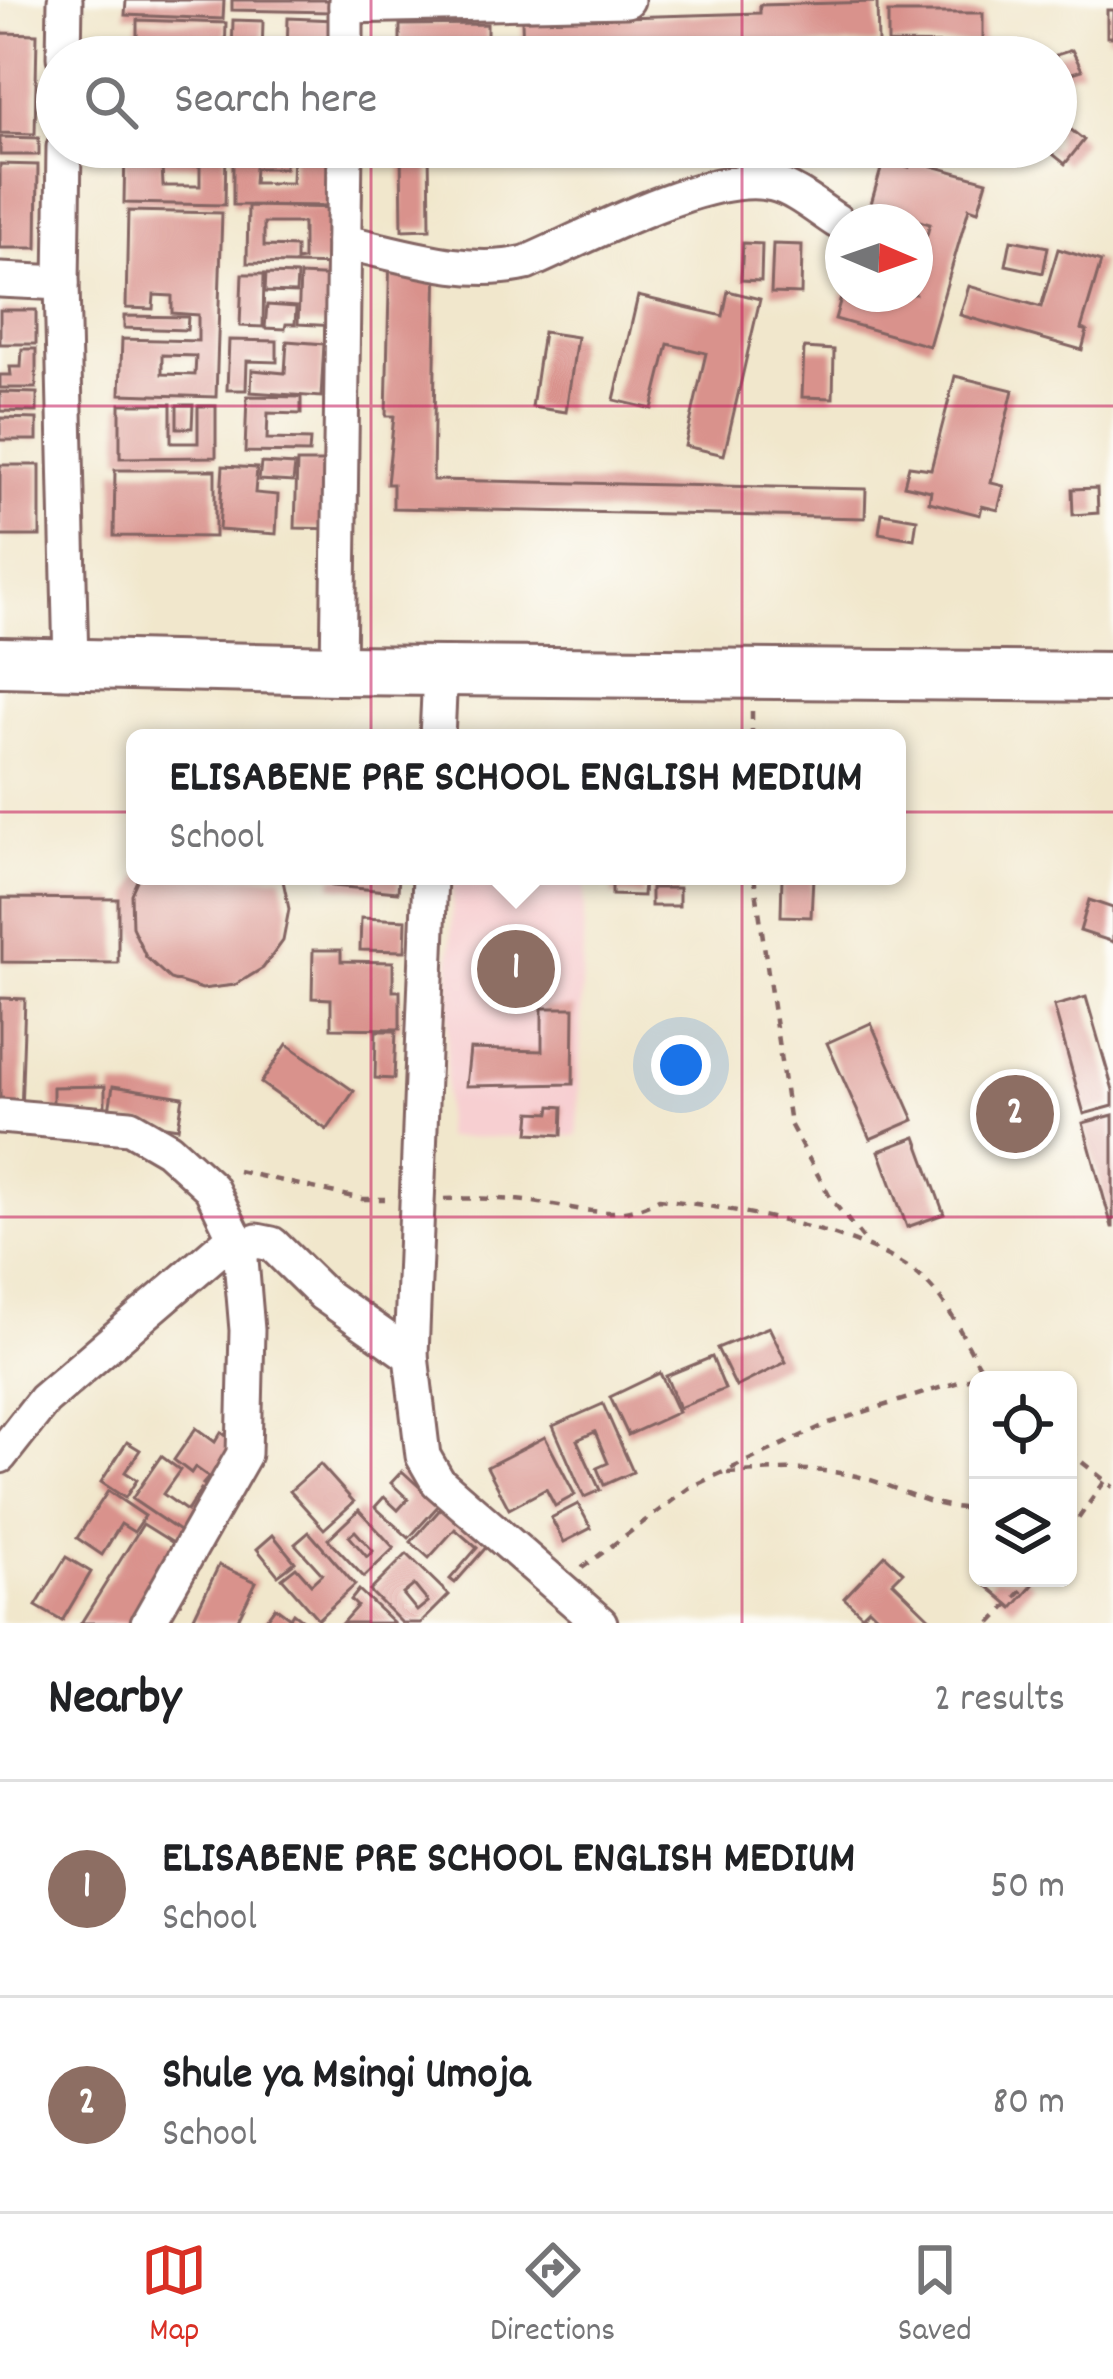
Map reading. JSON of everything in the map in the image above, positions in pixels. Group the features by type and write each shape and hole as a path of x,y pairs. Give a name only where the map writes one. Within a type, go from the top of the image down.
{"highway":[{"path":"0,662 1113,677"}],"street":[{"path":"64,36 65,0"},
{"path":"346,36 346,3 626,0"},
{"path":"64,168 70,664"},
{"path":"338,670 345,168"},
{"path":"344,242 481,271 526,263 700,189 730,182 778,184 825,213"},
{"path":"0,280 62,284"},
{"path":"437,729 440,671"},
{"path":"430,885 411,1356 423,1456 438,1482 600,1623"},
{"path":"0,1116 130,1127 168,1149 211,1188 237,1242 247,1330 244,1454 148,1623"},
{"path":"0,1456 44,1400 237,1242 272,1244 323,1294 411,1356"}],"path":[{"path":"755,885 790,1124 831,1199 869,1246"},
{"path":"230,1169 362,1199 537,1202 602,1215 644,1207 659,1199 764,1218 869,1246 923,1279 983,1371"},
{"path":"558,1587 689,1488 830,1423 969,1382"},
{"path":"1077,1458 1113,1487"},
{"path":"721,1473 804,1468 862,1477 946,1508 969,1509"},
{"path":"1077,1520 1105,1481"},
{"path":"1077,1513 1082,1513"},
{"path":"991,1623 1025,1587"}],"shaded area":[{"path":"453,885 585,885 578,1136 444,1138"}],"building":[{"path":"126,0 224,0 223,19 125,15"},
{"path":"232,0 333,0 332,12 232,10"},
{"path":"877,2 878,36 522,36 522,20 760,13 760,5"},
{"path":"1107,10 1113,10 1113,37 1107,37"},
{"path":"888,13 983,13 983,36 888,36"},
{"path":"288,18 335,20 335,36 288,36"},
{"path":"137,20 226,23 226,36 137,36"},
{"path":"233,20 263,21 263,36 233,36"},
{"path":"487,24 487,36 400,36 400,25"},
{"path":"0,33 37,34 35,134 0,133"},
{"path":"0,137 36,138 36,155 0,155"},
{"path":"0,164 36,165 37,248 0,248"},
{"path":"125,168 162,168 163,186 200,186 200,168 226,168 225,205 124,203"},
{"path":"233,168 255,168 254,183 292,183 292,168 339,168 338,206 233,205"},
{"path":"401,168 429,168 430,229 402,230"},
{"path":"881,168 940,168 987,181 978,211 969,208 929,346 835,319 837,312 933,312 933,204 871,204"},
{"path":"248,206 342,208 341,265 247,263","holes":["264,223 303,223 303,260 296,261 296,247 264,246"]},
{"path":"128,211 222,213 216,397 120,394 122,339 198,341 198,315 172,313 172,296 154,295 153,309 126,308","holes":["162,355 196,356 195,375 162,374"]},
{"path":"1011,240 1048,247 1043,273 1006,265"},
{"path":"743,243 762,244 761,281 741,280"},
{"path":"773,244 802,245 801,294 771,293"},
{"path":"1058,249 1101,262 1081,329 1087,331 1082,350 960,315 969,286 1041,307"},
{"path":"390,250 437,251 433,480 866,489 865,518 393,508 393,484 387,484 394,416 386,416"},
{"path":"242,274 264,274 263,327 240,326"},
{"path":"266,274 297,275 296,293 265,292"},
{"path":"300,275 339,277 337,326 298,324"},
{"path":"728,291 760,299 724,455 685,446 706,353 668,344 652,409 614,400 638,296 723,316"},
{"path":"267,305 296,307 295,324 286,324 285,329 265,328"},
{"path":"0,310 36,310 36,344 0,344"},
{"path":"124,316 188,317 187,330 124,328"},
{"path":"543,332 577,337 566,412 532,407"},
{"path":"229,340 277,341 277,362 247,361 246,390 227,390"},
{"path":"287,341 324,344 321,397 251,392 252,370 285,373"},
{"path":"804,348 834,350 833,398 802,397"},
{"path":"22,349 36,349 36,388 0,388 0,375 11,375 10,367 21,367"},
{"path":"955,376 1013,390 991,483 1004,486 998,510 982,506 980,515 929,502 931,491 904,485 909,466 931,469"},
{"path":"0,392 37,393 37,412 0,411"},
{"path":"247,396 301,397 301,414 268,413 267,439 310,440 309,453 245,452"},
{"path":"120,404 171,404 171,443 198,443 198,406 216,406 216,457 120,458"},
{"path":"177,405 193,405 192,428 177,428"},
{"path":"0,418 37,419 37,440 0,440"},
{"path":"297,462 338,462 337,529 295,528"},
{"path":"261,463 295,465 293,482 259,480"},
{"path":"0,465 40,465 40,536 0,536"},
{"path":"223,466 257,468 255,493 278,495 276,534 219,530"},
{"path":"115,470 215,470 215,537 114,536"},
{"path":"1097,488 1098,513 1073,515 1072,489"},
{"path":"882,513 917,519 914,539 879,533"},
{"path":"135,885 284,885 289,909 283,941 263,968 235,985 202,989 170,979 146,957 132,927"},
{"path":"332,885 398,885 398,892"},
{"path":"612,885 644,885 643,896 612,895"},
{"path":"782,885 813,885 811,917 781,916"},
{"path":"651,888 679,888 679,906 651,906"},
{"path":"2,898 118,899 118,963 2,962"},
{"path":"1089,900 1113,908 1113,942 1080,931"},
{"path":"361,918 406,920 405,951 360,950"},
{"path":"313,950 341,950 341,961 393,962 393,991 400,991 400,1029 331,1028 331,999 312,998"},
{"path":"1086,997 1113,1090 1113,1106 1084,1114 1054,1006"},
{"path":"0,998 25,999 21,1113 0,1113"},
{"path":"542,1008 574,1008 573,1084 466,1086 470,1049 542,1051"},
{"path":"871,1023 914,1120 870,1139 827,1043"},
{"path":"376,1031 396,1031 394,1079 375,1078"},
{"path":"287,1044 354,1091 327,1130 261,1083"},
{"path":"105,1086 105,1111 53,1111 53,1087"},
{"path":"113,1086 183,1097 178,1128 108,1117"},
{"path":"551,1106 563,1107 562,1135 529,1133 531,1112 550,1113"},
{"path":"1113,1115 1113,1227 1112,1227 1083,1123"},
{"path":"916,1137 944,1214 907,1227 879,1151"},
{"path":"769,1327 786,1362 736,1387 717,1348"},
{"path":"712,1357 725,1389 679,1408 666,1376"},
{"path":"660,1373 678,1412 628,1435 610,1397"},
{"path":"603,1404 633,1472 604,1485 597,1468 608,1463 595,1432 577,1440 600,1490 584,1497 553,1426"},
{"path":"196,1428 215,1442 221,1432 238,1445 216,1493 203,1484 209,1477 195,1467 191,1473 174,1460"},
{"path":"545,1437 575,1495 555,1506 546,1489 509,1509 487,1467"},
{"path":"127,1442 140,1450 125,1472 137,1480 125,1498 101,1482"},
{"path":"161,1456 180,1470 163,1494 187,1511 201,1489 214,1497 188,1537 132,1499"},
{"path":"320,1464 354,1502 324,1529 290,1491"},
{"path":"402,1471 439,1505 409,1538 375,1507 384,1497 398,1510 408,1499 391,1483"},
{"path":"108,1491 145,1516 134,1532 121,1524 102,1555 77,1538"},
{"path":"445,1504 489,1544 455,1583 450,1579 477,1548 455,1529 429,1558 411,1542"},
{"path":"578,1504 591,1528 564,1542 551,1518"},
{"path":"359,1510 394,1548 364,1577 328,1539","holes":["355,1531 373,1551 367,1557 349,1536"]},
{"path":"143,1524 178,1546 131,1623 81,1623"},
{"path":"309,1532 355,1585 318,1619 282,1578 296,1567 311,1584 322,1574 295,1544"},
{"path":"273,1535 295,1562 278,1575 257,1549"},
{"path":"407,1554 449,1595 421,1623 402,1623 370,1591","holes":["414,1585 428,1602 417,1611 403,1594"]},
{"path":"885,1555 903,1572 893,1582 935,1623 884,1623 869,1608 862,1615 844,1598"},
{"path":"66,1557 91,1572 62,1621 36,1606"},
{"path":"219,1565 256,1582 236,1623 202,1623 193,1619"},
{"path":"988,1587 1031,1587 1013,1608"},
{"path":"359,1590 394,1623 342,1623 357,1606 351,1600"},
{"path":"275,1607 290,1618 293,1613 306,1623 263,1623"}],"place":[{"name":"ELISABENE PRE SCHOOL ENGLISH MEDIUM","path":"516,969"},
{"name":"Shule ya Msingi Umoja","path":"1015,1114"}]}
